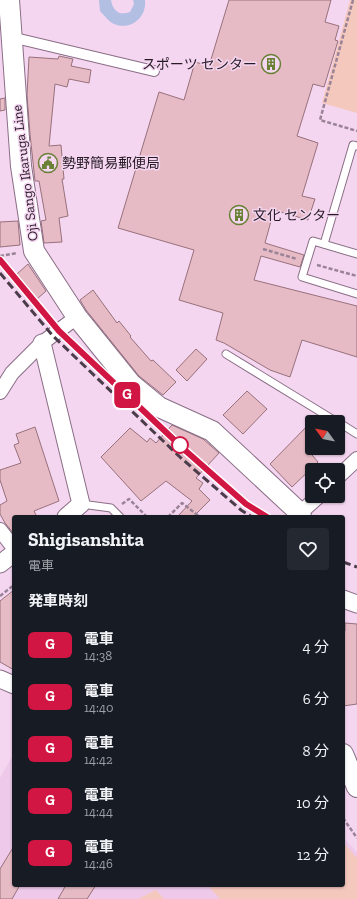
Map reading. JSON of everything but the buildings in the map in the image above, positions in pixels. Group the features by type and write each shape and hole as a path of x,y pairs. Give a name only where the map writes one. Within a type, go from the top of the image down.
{"main road":[{"name":"Oji Sango Ikaruga Line","path":"9,0 21,166 34,251 77,317 131,384 160,407 212,431 301,515"},
{"path":"345,759 357,787"}],"street":[{"path":"11,37 154,71"},
{"path":"0,392 12,373 42,343 77,317"},
{"path":"42,343 81,504 68,515"},
{"path":"345,471 357,459"},
{"path":"301,515 312,503"},
{"path":"0,530 12,545"},
{"path":"0,564 12,555"},
{"path":"345,600 357,604"},
{"path":"345,607 357,611"},
{"path":"0,679 12,684"}],"lane":[{"path":"324,244 353,145 357,146"},
{"path":"357,254 314,241 302,277 357,294"},
{"path":"226,354 326,415"},
{"path":"345,426 357,434"},
{"path":"81,504 111,508 118,515"}],"path":[{"path":"353,0 320,120 357,131"},
{"path":"122,504 129,498 145,515"},
{"path":"170,515 182,503 197,515"},
{"path":"0,596 12,587"},
{"path":"345,821 357,838"}],"shaded area":[{"path":"350,0 357,0 357,113 322,103"},
{"path":"12,757 12,887 345,887 345,839 357,852 357,899 0,899 0,778"},
{"path":"345,844 357,858 357,899 220,899 210,888 345,887"},
{"path":"156,890 164,899 138,899"}],"water":[{"path":"99,0 111,0 115,10 120,13 130,12 134,4 133,0 145,0 145,6 141,17 137,21 126,26 120,26 110,22 100,11"}],"railway":[{"path":"0,260 59,331 187,452 246,504 264,515"},
{"path":"0,273 53,336 181,458 241,510 249,515"},
{"path":"345,563 357,567"}],"train":[{"name":"G","path":"0,260 59,331 187,452 246,504 264,515"}],"place":[{"name":"スポーツ センター","path":"271,64"},
{"name":"勢野簡易郵便局","path":"48,163"},
{"name":"文化 センター","path":"239,215"}]}
